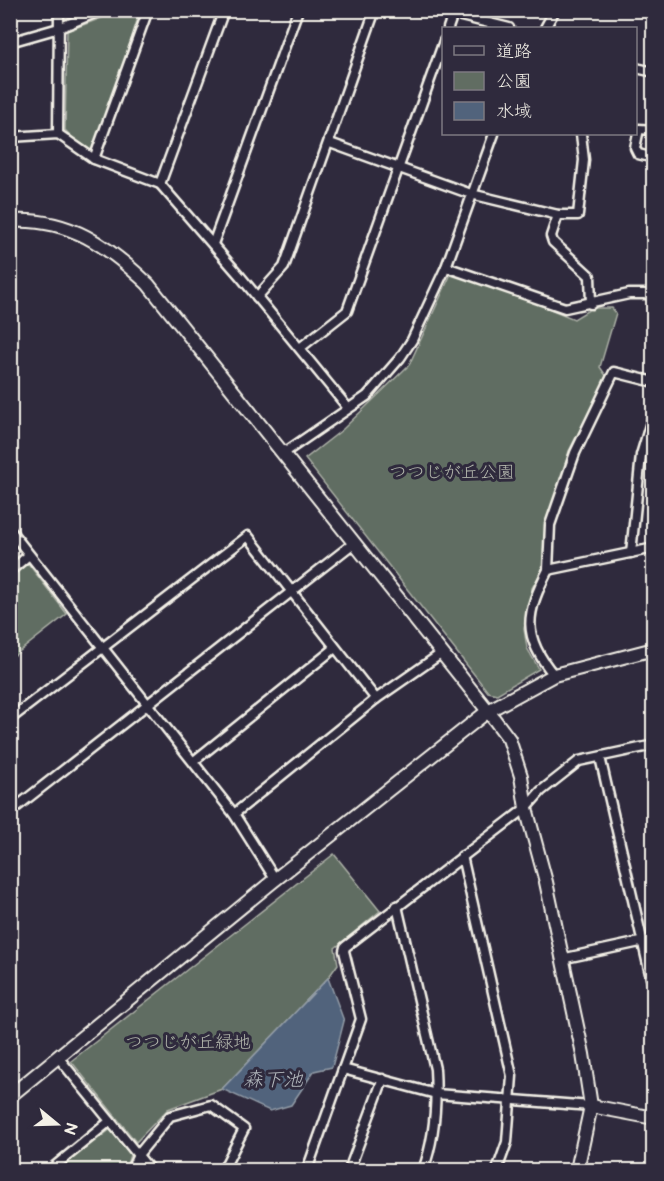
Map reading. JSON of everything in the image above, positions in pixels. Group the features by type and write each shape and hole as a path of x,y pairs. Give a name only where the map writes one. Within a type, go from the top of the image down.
{"street":[{"path":"58,10 58,134"},
{"path":"10,42 59,27 102,10"},
{"path":"94,159 148,10"},
{"path":"160,184 224,10"},
{"path":"213,244 298,10"},
{"path":"257,297 284,267 330,143 375,10"},
{"path":"412,10 454,12 506,27"},
{"path":"546,27 555,10"},
{"path":"448,27 454,12"},
{"path":"300,348 346,311 442,46"},
{"path":"637,68 654,72"},
{"path":"654,130 639,129 635,148 638,154 654,158"},
{"path":"10,137 58,134 94,159 160,184 213,244 348,408"},
{"path":"284,453 367,396 400,358 416,333 446,267 494,135"},
{"path":"330,143 471,194 558,215 578,215 584,160 581,135"},
{"path":"558,215 551,236 553,242 590,276 591,304"},
{"path":"10,221 57,225 93,239 118,254 148,284 355,542 509,739 521,776 526,808 546,882 583,1054 591,1106 577,1170"},
{"path":"446,267 506,285 565,308 629,294 654,294"},
{"path":"554,675 538,656 531,633 535,600 548,570 550,525 561,501 575,453 614,372 654,382"},
{"path":"631,553 641,455 654,412"},
{"path":"10,530 194,761 234,814 275,879"},
{"path":"10,719 248,536 376,699"},
{"path":"10,812 355,542"},
{"path":"548,570 654,548"},
{"path":"10,571 29,555"},
{"path":"194,761 335,648"},
{"path":"10,1096 275,879 488,711 554,675 654,649"},
{"path":"234,814 376,699 442,653"},
{"path":"307,1170 361,1019 345,947 526,808 541,791 579,761 654,745"},
{"path":"600,757 654,991"},
{"path":"462,856 512,1076 507,1142 497,1170"},
{"path":"397,906 435,1069 436,1094 430,1152 423,1170"},
{"path":"561,959 654,939"},
{"path":"58,1057 150,1170"},
{"path":"343,1069 436,1094 591,1106 654,1118"},
{"path":"349,1170 383,1079"},
{"path":"131,1170 138,1155 170,1116 211,1105 244,1129 223,1170"},
{"path":"50,1170 110,1121"}],"green space":[{"path":"120,11 140,11 94,159 65,130 67,31"},
{"name":"つつじが丘公園","path":"451,274 502,289 574,319 592,308 612,308 616,313 600,367 607,377 569,451 556,498 545,525 543,569 532,588 524,629 527,648 539,669 497,694 488,692 305,459 342,430 409,365"},
{"path":"27,562 67,614 11,658 11,575"},
{"name":"つつじが丘緑地","path":"334,854 380,911 335,948 338,964 328,978 222,1089 168,1109 136,1142 71,1061"},
{"path":"111,1129 131,1152 125,1170 57,1170"}],"water":[{"name":"森下池","path":"328,978 344,1021 332,1067 314,1071 291,1105 270,1111 222,1089"}]}
